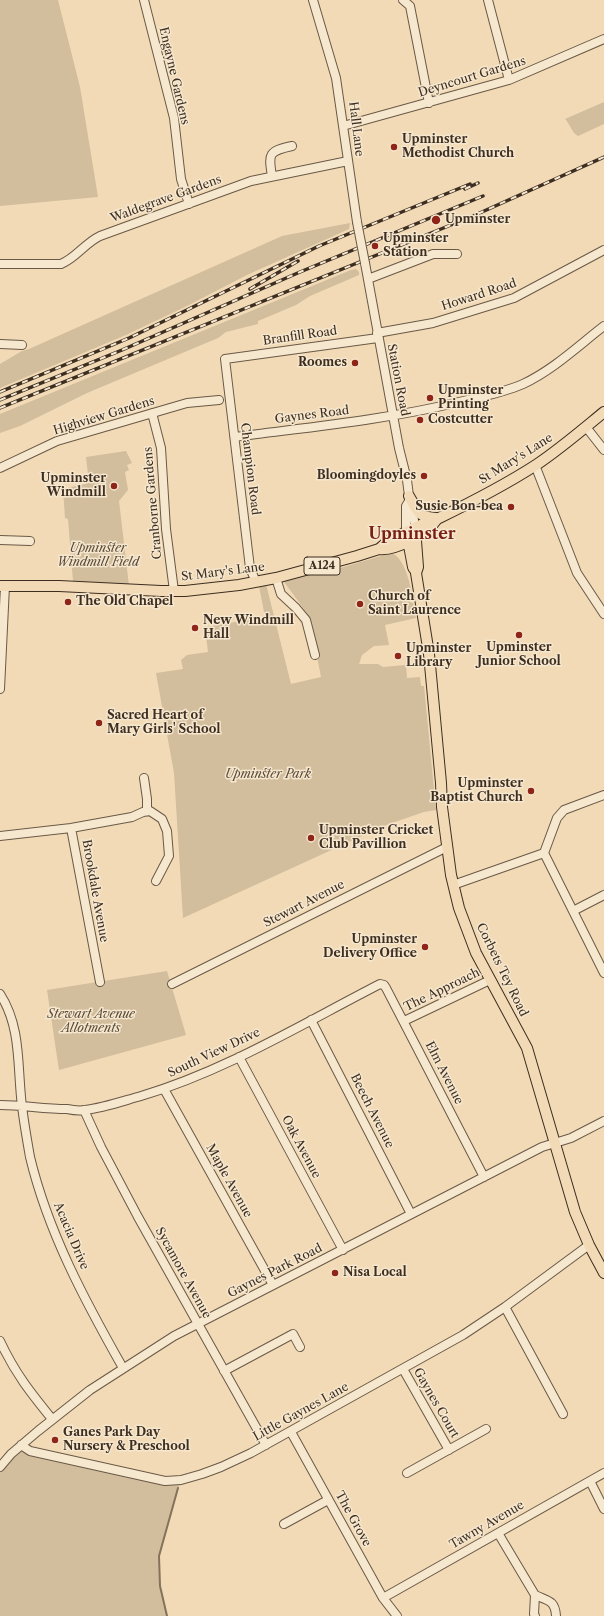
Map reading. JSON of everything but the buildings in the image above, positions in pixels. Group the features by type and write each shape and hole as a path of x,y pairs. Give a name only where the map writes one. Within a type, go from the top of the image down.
{"main road":[{"name":"St Mary's Lane","path":"3,586 60,586 174,591 239,585 276,578 336,563 379,549 385,543 432,527 438,519 535,465 604,412"},
{"path":"409,499 422,516 438,519"},
{"name":"St Mary's Lane","path":"394,548 411,534"},
{"name":"Corbets Tey Road","path":"411,534 418,567 416,572 429,654 447,847 453,885 459,908 473,946 527,1048 575,1212 589,1245 604,1273"},
{"path":"379,549 386,550 394,548 403,554 412,570 416,572"}],"street":[{"name":"Engayne Gardens","path":"144,0 174,118 181,179 189,204"},
{"name":"Hall Lane","path":"313,0 336,78 357,222 365,263"},
{"path":"403,0 410,6 429,103"},
{"path":"488,0 509,80"},
{"name":"Deyncourt Gardens","path":"344,126 509,80 604,39"},
{"path":"272,176 270,154 274,150 292,146"},
{"name":"Waldegrave Gardens","path":"0,264 61,264 68,261 91,240 251,181 348,161"},
{"name":"Howard Road","path":"378,335 433,322 514,298 604,250"},
{"path":"368,279 433,254 457,254"},
{"name":"Station Road","path":"365,263 399,448 408,480 409,499 406,506 411,534"},
{"name":"Gaynes Road","path":"235,437 437,408 500,392 522,384 542,374 604,326"},
{"name":"Branfill Road","path":"225,359 378,335"},
{"path":"0,344 22,345"},
{"name":"Champion Road","path":"225,359 250,568 256,582"},
{"name":"Highview Gardens","path":"0,468 57,442 188,403 219,400"},
{"name":"Cranborne Gardens","path":"152,413 161,448 166,529 174,591"},
{"path":"586,427 604,450"},
{"path":"535,465 577,573 604,614"},
{"path":"0,540 30,541"},
{"path":"276,578 281,594 306,620 315,655"},
{"path":"0,689 3,586"},
{"path":"144,778 147,811"},
{"path":"604,795 564,810 557,818 544,853 604,973"},
{"path":"71,828 132,817 147,811 150,811 162,818 167,831 169,856 156,881"},
{"name":"Brookdale Avenue","path":"0,836 71,828 100,982"},
{"name":"Stewart Avenue","path":"172,984 447,847"},
{"path":"453,885 544,853"},
{"path":"573,911 604,895"},
{"name":"The Approach","path":"404,1022 490,980"},
{"name":"Elm Avenue","path":"380,984 384,985 386,988 484,1177"},
{"name":"South View Drive","path":"0,1105 22,1105 55,1109 84,1110 124,1101 164,1089 201,1075 239,1057 380,984"},
{"name":"Acacia Drive","path":"0,994 8,1009 16,1032 22,1105 30,1156 36,1179 58,1241 83,1294 123,1368"},
{"name":"Beech Avenue","path":"311,1020 411,1214"},
{"name":"Oak Avenue","path":"239,1057 343,1250"},
{"name":"Maple Avenue","path":"164,1089 273,1285"},
{"name":"Sycamore Avenue","path":"84,1110 101,1148 197,1324 266,1445"},
{"name":"Gaynes Park Road","path":"21,1445 52,1419 123,1368 174,1336 542,1147 571,1138 604,1121"},
{"name":"Little Gaynes Lane","path":"21,1445 30,1451 165,1481 181,1480 208,1472 291,1432 463,1335 505,1307 589,1245"},
{"path":"505,1307 563,1414"},
{"path":"224,1371 293,1334 300,1347"},
{"path":"0,1341 26,1388 52,1419"},
{"name":"Gaynes Court","path":"403,1369 449,1450"},
{"name":"Gaynes Court","path":"407,1473 486,1429"},
{"name":"The Grove","path":"291,1432 383,1598 396,1616"},
{"path":"0,1467 21,1445"},
{"name":"Tawny Avenue","path":"383,1598 604,1474"},
{"path":"590,1481 604,1509"},
{"path":"284,1524 328,1500"},
{"path":"498,1533 535,1595 535,1616"},
{"path":"535,1595 553,1603 556,1616"}],"green space":[{"path":"0,0 58,0 80,87 98,197 0,206"},
{"path":"604,102 604,124 578,136 565,119"},
{"path":"350,223 349,229 247,275 126,335 0,388 0,364 22,351 282,236"},
{"path":"356,269 359,272 359,275 258,321 258,324 226,332 218,338 87,393 20,426 0,433 0,414"},
{"name":"Upminster Windmill Field","path":"126,451 132,463 127,465 129,470 125,472 128,490 119,501 129,586 73,581 68,519 65,518 63,489 89,483 86,457"},
{"name":"Upminster Park","path":"391,553 400,560 406,572 413,597 410,599 410,602 413,603 416,618 385,625 389,645 374,646 362,655 359,664 378,664 383,667 406,665 407,678 420,677 421,686 424,686 436,810 424,812 386,825 183,918 174,773 156,673 183,669 181,660 187,655 208,652 205,627 265,617 259,586 266,584 291,684 321,677 309,616 282,579 330,571"},
{"name":"Stewart Avenue Allotments","path":"167,971 186,1035 59,1070 47,990"},
{"path":"21,1445 30,1451 181,1480 159,1556 160,1586 167,1616 0,1616 0,1467"}],"waterway":[{"path":"167,1616 160,1586 159,1556 178,1488"}],"railway":[{"path":"0,408 473,216 604,157"},
{"path":"465,189 478,183"},
{"path":"0,392 129,338 319,246 470,184"},
{"path":"0,400 122,350 300,272 483,196"},
{"path":"250,289 298,261"}],"place":[{"name":"Upminster Methodist Church","path":"394,147"},
{"name":"Upminster","path":"436,220"},
{"name":"Upminster Station","path":"375,246"},
{"name":"Roomes","path":"355,363"},
{"name":"Upminster Printing","path":"430,398"},
{"name":"Costcutter","path":"420,420"},
{"name":"Bloomingdoyles","path":"424,476"},
{"name":"Upminster Windmill","path":"114,486"},
{"name":"Susie Bon-bea","path":"511,507"},
{"name":"The Old Chapel","path":"68,602"},
{"name":"Church of Saint Laurence","path":"360,604"},
{"name":"New Windmill Hall","path":"195,628"},
{"name":"Upminster Junior School","path":"519,635"},
{"name":"Upminster Library","path":"398,656"},
{"name":"Sacred Heart of Mary Girls' School","path":"99,723"},
{"name":"Upminster Baptist Church","path":"531,791"},
{"name":"Upminster Cricket Club Pavillion","path":"311,838"},
{"name":"Upminster Delivery Office","path":"425,947"},
{"name":"Nisa Local","path":"335,1273"},
{"name":"Ganes Park Day Nursery & Preschool","path":"55,1440"}],"district":[{"name":"Upminster","path":"412,534"}]}
